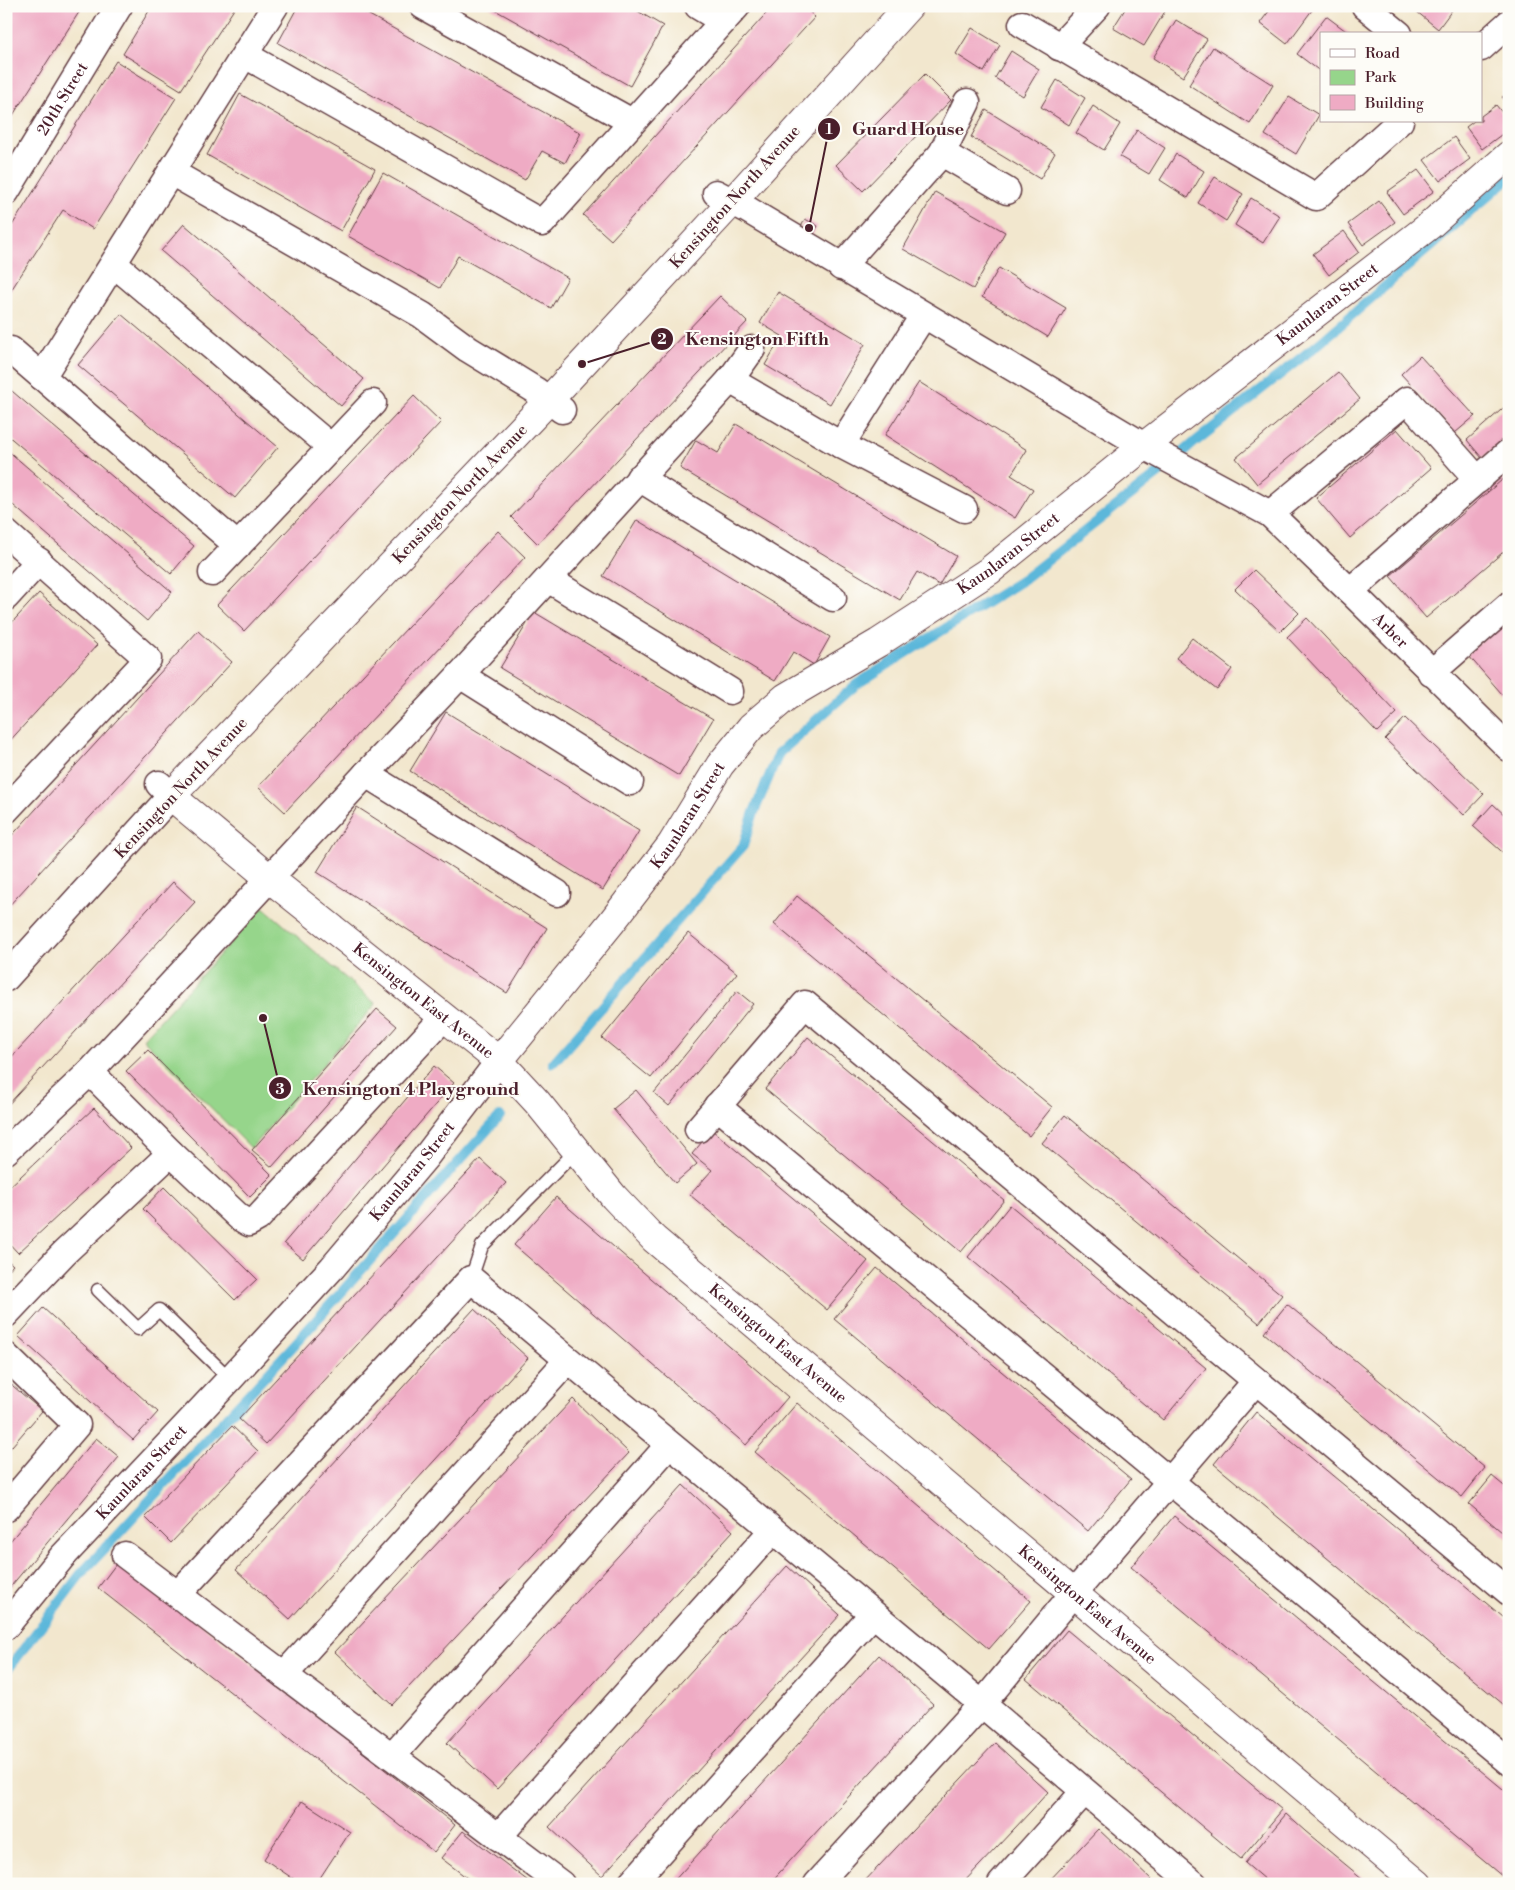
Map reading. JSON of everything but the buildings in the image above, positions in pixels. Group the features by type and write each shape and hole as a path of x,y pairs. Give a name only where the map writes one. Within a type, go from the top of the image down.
{"street":[{"name":"20th Street","path":"6,192 119,6"},
{"path":"42,377 275,6"},
{"path":"423,6 632,122"},
{"path":"245,55 542,223 730,13 698,6"},
{"name":"Kensington North Avenue","path":"6,978 165,790 555,405 724,198 909,6"},
{"path":"1060,46 1097,6"},
{"path":"1365,6 1397,32"},
{"path":"1022,24 1316,197 1399,122"},
{"path":"1482,47 1509,24"},
{"path":"842,267 942,153 967,102"},
{"path":"942,153 1007,191"},
{"name":"Kaunlaran Street","path":"6,1626 62,1557 332,1268 419,1165 508,1069 610,924 671,845 720,765 751,727 786,697 878,643 989,571 1151,450 1429,226 1509,156"},
{"path":"171,172 422,315 468,349 555,405"},
{"name":"Arber","path":"724,198 1151,450 1270,514 1350,590 1431,673 1509,748"},
{"path":"114,264 331,447"},
{"path":"841,445 922,316"},
{"path":"6,1151 90,1072 366,774 460,676 730,380 752,349"},
{"path":"10,350 238,546"},
{"path":"730,380 841,445 964,509"},
{"path":"1270,514 1407,400 1478,480"},
{"path":"212,573 372,403"},
{"path":"1350,590 1509,452"},
{"path":"639,478 833,598"},
{"path":"6,533 148,659 6,810"},
{"path":"6,597 39,561"},
{"path":"548,580 730,691"},
{"path":"1431,673 1509,605"},
{"path":"460,676 630,782"},
{"path":"366,774 557,893"},
{"name":"Kensington East Avenue","path":"165,790 269,878 508,1069 614,1197 654,1239 1418,1884"},
{"path":"698,1129 806,1004 1509,1592"},
{"path":"90,1072 171,1153 239,1217 249,1223 258,1218 444,1017"},
{"path":"717,1106 1509,1762"},
{"path":"6,1314 64,1252 171,1153"},
{"path":"178,1594 470,1279 872,1615 982,1704 1187,1882"},
{"path":"6,1356 77,1424 6,1508"},
{"path":"284,1675 568,1360"},
{"path":"817,1884 982,1704 1074,1592 1256,1381"},
{"path":"392,1756 669,1444"},
{"path":"498,1836 772,1531"},
{"path":"125,1555 561,1884"},
{"path":"631,1884 872,1615"},
{"path":"1001,1884 1084,1792"}],"lane":[{"path":"470,1279 482,1246 577,1150"},
{"path":"98,1290 138,1329 159,1310 230,1379"}],"green space":[{"path":"263,907 376,1004 251,1148 143,1039"}],"waterway":[{"path":"553,1063 743,846 754,812 779,753 857,684 1024,579 1164,469 1321,342 1509,178"},
{"path":"6,1672 80,1575 294,1345 500,1116"}],"place":[{"name":"Guard House","path":"809,228"},
{"name":"Kensington Fifth","path":"582,364"},
{"name":"Kensington 4 Playground","path":"263,1018"}]}
